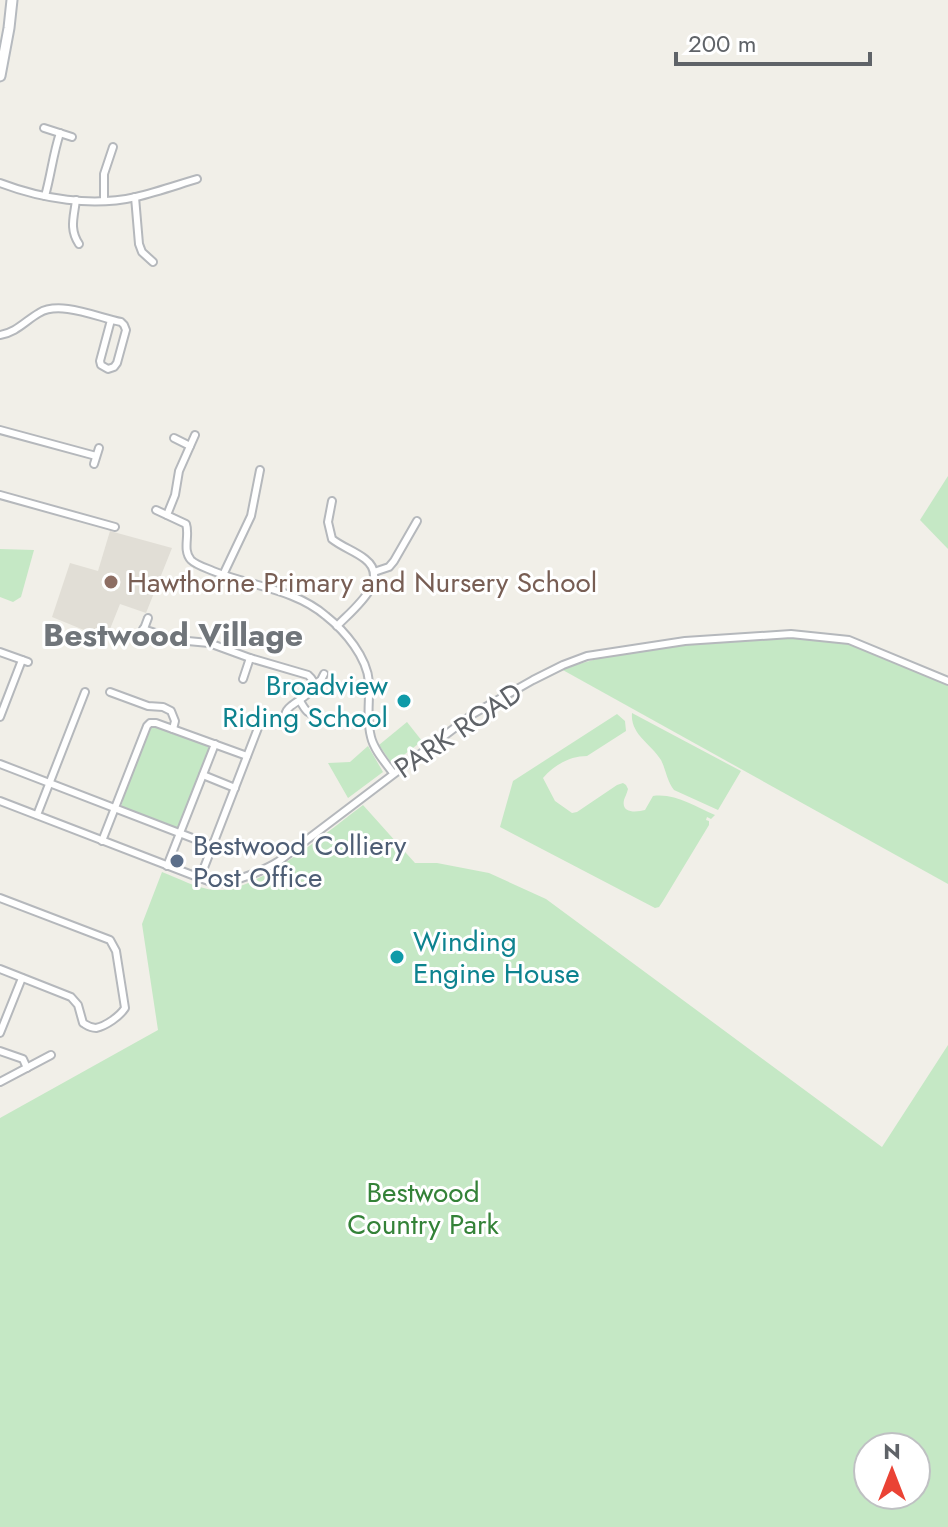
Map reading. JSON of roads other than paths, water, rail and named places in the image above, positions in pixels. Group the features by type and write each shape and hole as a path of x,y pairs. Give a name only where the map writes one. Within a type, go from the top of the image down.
{"main road":[{"path":"0,76 12,0"}],"street":[{"path":"44,128 72,137"},
{"path":"45,196 60,133"},
{"path":"104,201 103,183 113,147"},
{"path":"109,158 117,162"},
{"path":"0,183 45,196 104,201 135,197 197,179"},
{"path":"135,197 142,252 153,262"},
{"path":"76,200 73,233 79,244"},
{"path":"65,236 73,233"},
{"path":"134,258 142,252"},
{"path":"0,335 17,330 41,312 54,308 66,308 121,322 126,330 117,363 111,369 101,365 100,361 111,320"},
{"path":"0,430 95,460 99,448"},
{"path":"167,515 175,495 179,471 195,435"},
{"path":"174,438 190,446"},
{"path":"223,575 251,516 260,470"},
{"path":"0,495 115,527"},
{"path":"328,506 328,528 332,539 368,561 374,572 373,587 337,626"},
{"path":"156,510 186,524 186,547 197,564 301,599 337,626 362,659 368,673 368,723 373,744 393,773"},
{"path":"374,572 389,567 417,521"},
{"path":"139,642 148,618"},
{"path":"143,629 177,640 206,642 308,675 314,685"},
{"name":"PARK ROAD","path":"0,801 219,883 271,866 473,714 563,665 587,656 685,641 791,634 849,640 948,681"},
{"path":"0,652 25,661 0,717"},
{"path":"243,679 250,658"},
{"path":"284,718 287,709 300,701 324,674"},
{"path":"37,815 85,692"},
{"path":"110,692 124,693 151,707 171,711 175,721 173,729"},
{"path":"300,701 307,712 344,726 368,723"},
{"path":"102,841 147,726 156,723 247,756"},
{"path":"200,878 258,728"},
{"path":"167,866 215,744"},
{"path":"0,764 213,846"},
{"path":"203,775 235,788"},
{"path":"0,898 110,940 116,951 125,1008 120,1015 98,1028 92,1027 83,1023 78,1005 71,997 0,969"},
{"path":"0,1033 22,978"},
{"path":"0,1051 23,1059 27,1068"},
{"path":"0,1082 51,1055"}],"place":[{"name":"Hawthorne Primary and Nursery School","path":"111,582"},
{"name":"Broadview Riding School","path":"404,701"},
{"name":"Bestwood Colliery Post Office","path":"177,861"},
{"name":"Winding Engine House","path":"397,957"}],"district":[{"name":"Bestwood Village","path":"173,635"}],"park label":[{"name":"Bestwood Country Park","path":"423,1208"}]}
